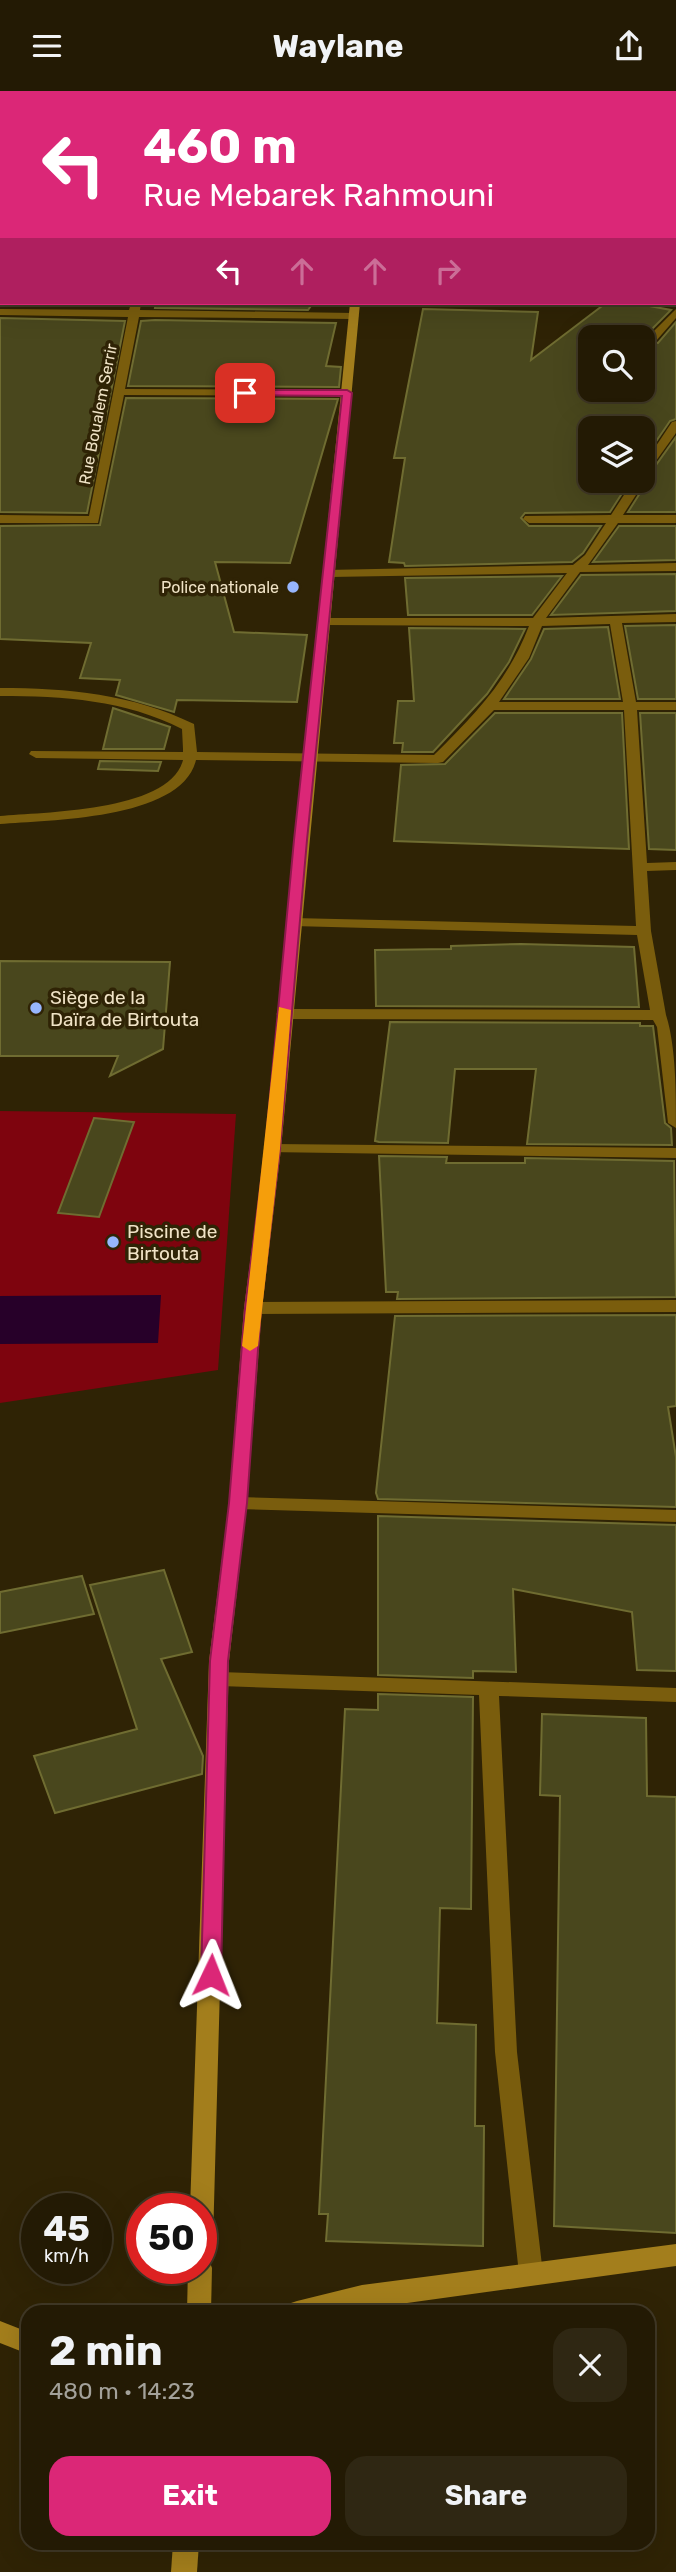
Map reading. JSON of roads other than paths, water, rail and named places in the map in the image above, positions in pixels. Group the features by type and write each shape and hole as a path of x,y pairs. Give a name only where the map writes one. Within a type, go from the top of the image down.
{"main road":[{"path":"203,2193 219,1661 238,1503 253,1308 273,1149 309,758 355,310"},
{"path":"325,2305 362,2296 676,2255"},
{"path":"199,2305 200,2284"},
{"path":"0,2332 21,2340"},
{"path":"184,2572 186,2550"}],"street":[{"path":"0,312 134,308 355,310"},
{"name":"Rue Boualem Serrir","path":"0,519 94,520 134,308"},
{"path":"655,336 676,312"},
{"path":"118,392 347,393"},
{"path":"655,459 670,440 676,425"},
{"path":"36,754 438,759 490,706 523,658 537,622 577,568 590,557 632,493"},
{"path":"529,519 676,519"},
{"path":"330,573 676,567"},
{"path":"325,621 537,622 676,618"},
{"path":"615,619 629,705 644,931 666,1024 676,1123"},
{"path":"0,692 102,698 162,711 188,727 189,756 186,770 164,790 121,808 0,820"},
{"path":"490,706 676,706"},
{"path":"640,867 676,866"},
{"path":"293,922 644,931"},
{"path":"284,1014 666,1024"},
{"path":"273,1149 676,1153"},
{"path":"253,1308 676,1306"},
{"path":"238,1503 676,1516"},
{"path":"220,1679 676,1695"},
{"path":"489,1690 506,2052 531,2274"}],"place":[{"name":"Police nationale","path":"293,587"},
{"name":"Siège de la Daïra de Birtouta","path":"36,1008"},
{"name":"Piscine de Birtouta","path":"113,1242"}]}
